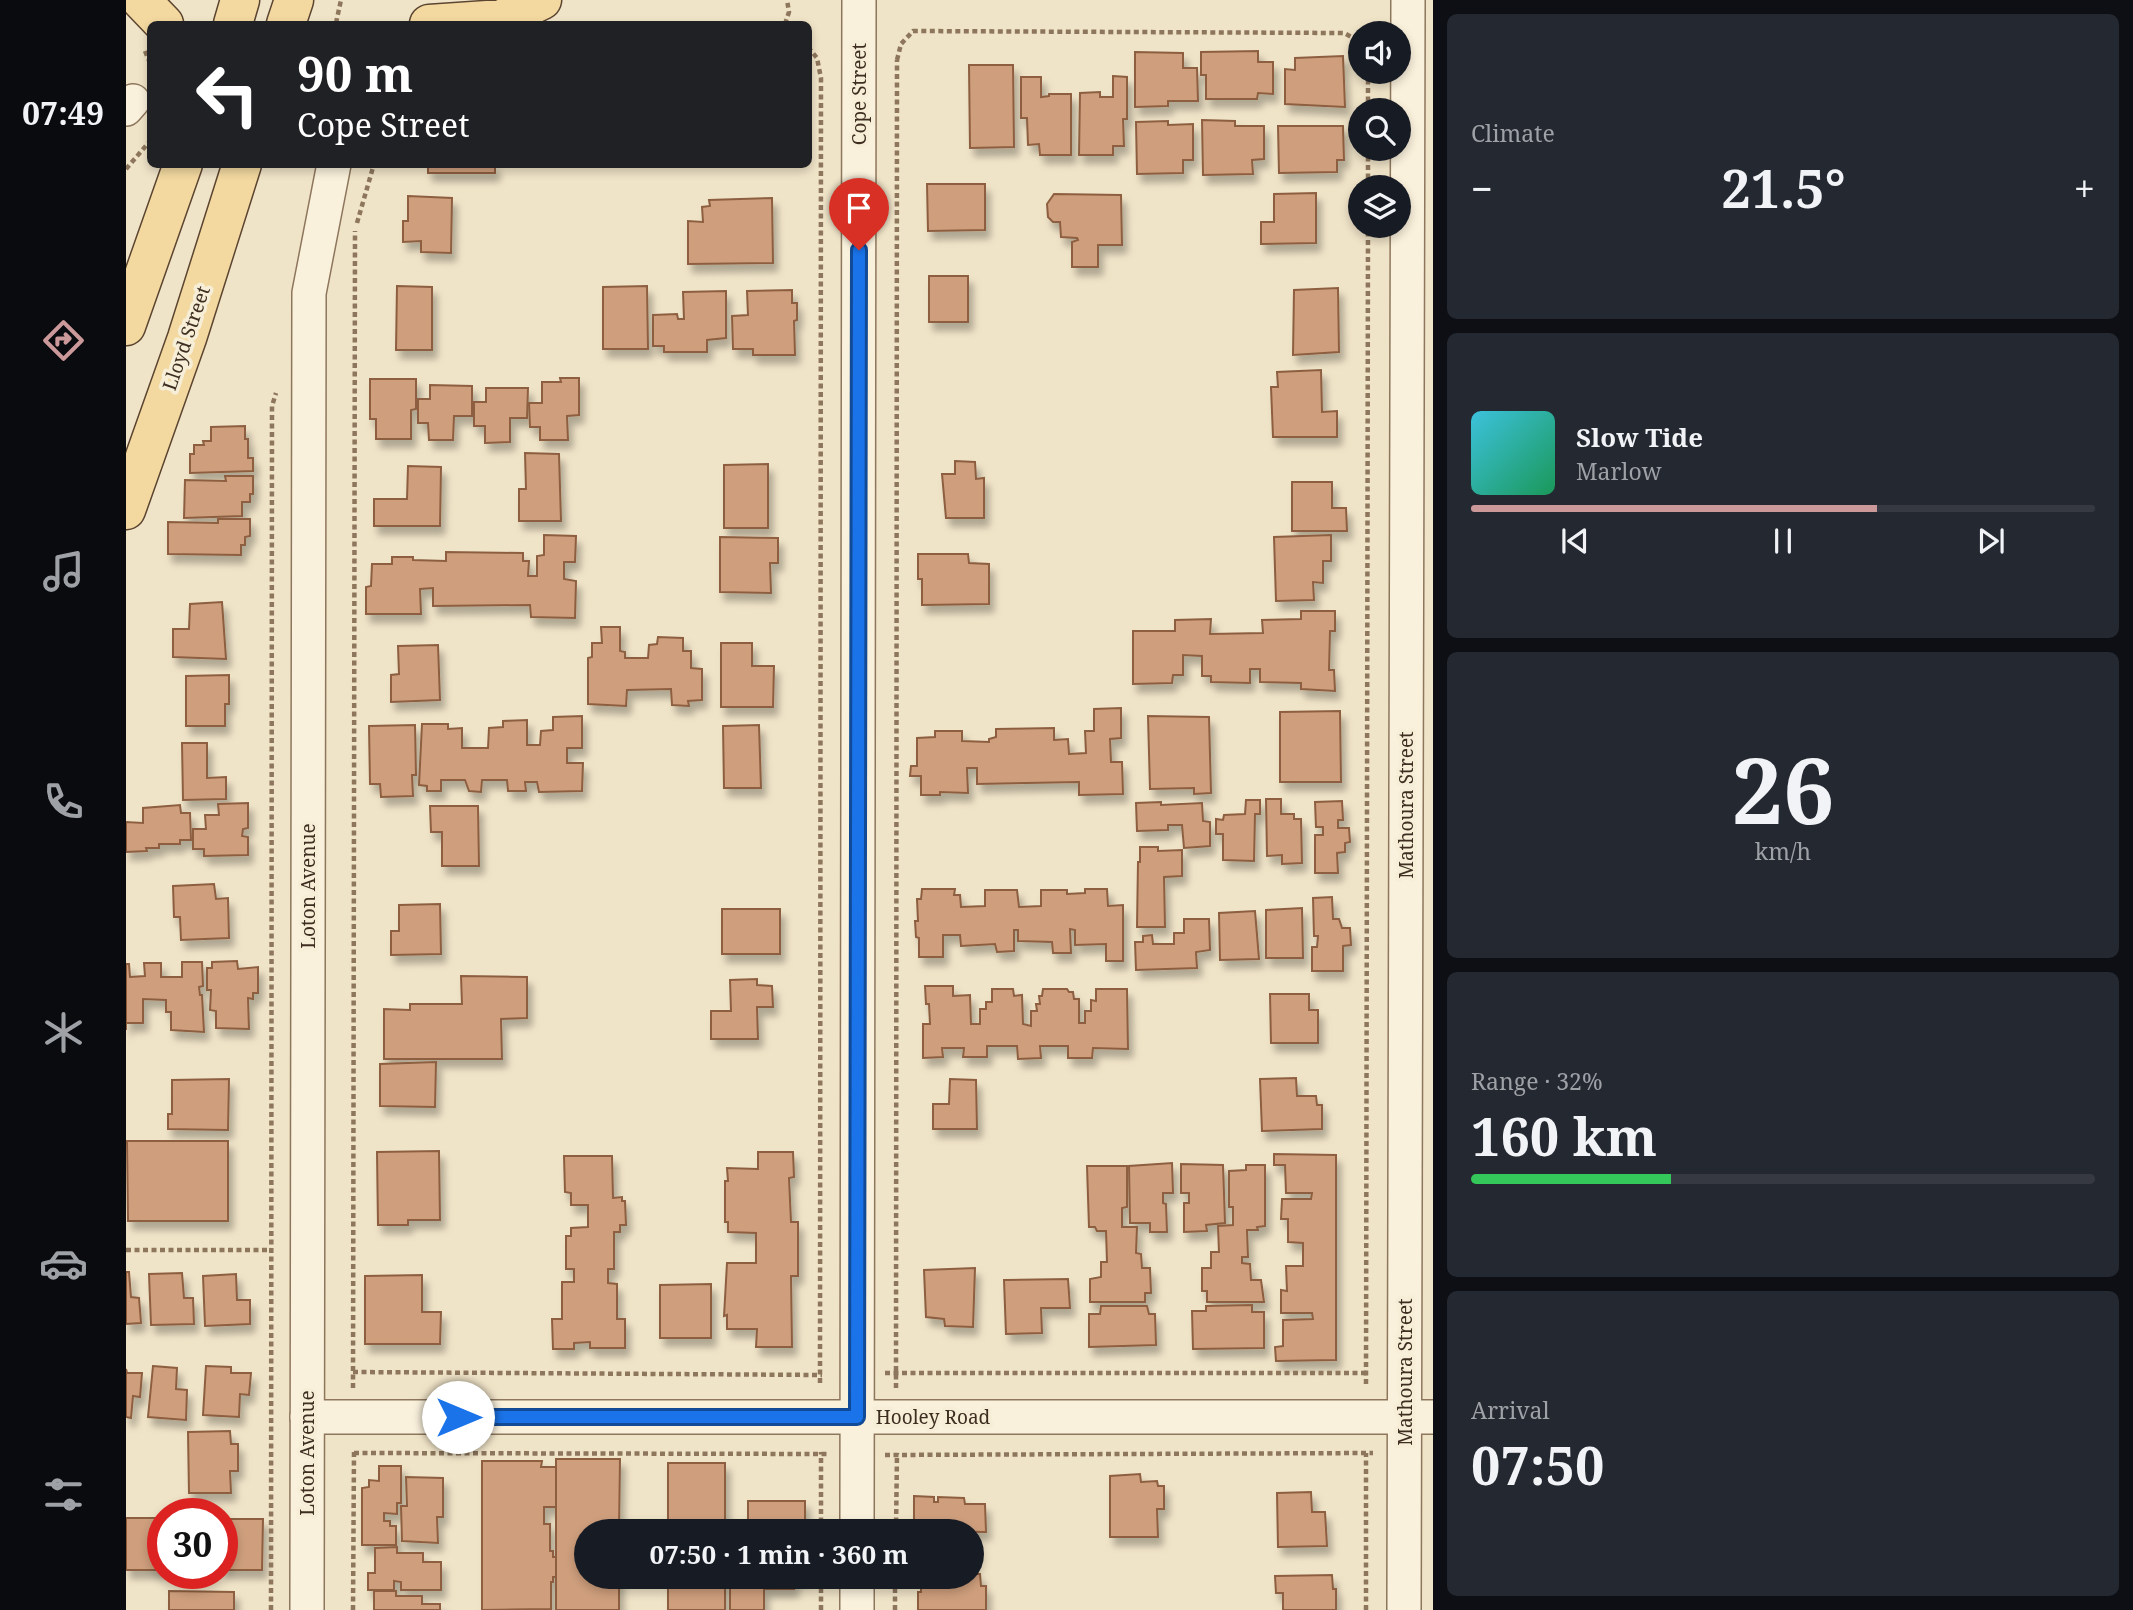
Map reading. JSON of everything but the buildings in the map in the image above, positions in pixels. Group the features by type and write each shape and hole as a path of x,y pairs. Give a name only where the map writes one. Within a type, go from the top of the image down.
{"main road":[{"path":"141,0 161,21"},
{"path":"234,21 240,0"},
{"path":"287,21 294,0"},
{"path":"473,21 502,19 542,0"},
{"path":"126,326 182,168"},
{"name":"Lloyd Street","path":"126,510 187,338 241,168"}],"street":[{"name":"Cope Street","path":"857,1519 859,0"},
{"name":"Mathoura Street","path":"1404,1610 1419,1417 1420,934 1408,0"},
{"name":"Loton Avenue","path":"307,1610 309,293 333,168"},
{"name":"Hooley Road","path":"307,1417 1419,1417"},
{"path":"857,1589 857,1610"}],"path":[{"path":"336,21 341,0"},
{"path":"786,21 789,12 787,0"},
{"path":"897,1392 897,60 901,44 913,31 1344,33 1348,35"},
{"path":"812,52 817,58 821,78 820,1392"},
{"path":"889,60 897,60"},
{"path":"126,169 147,144"},
{"path":"352,1389 355,232 373,168"},
{"path":"1366,1384 1368,238"},
{"path":"271,1610 272,406 277,392 283,387"},
{"path":"126,1250 271,1250"},
{"path":"353,1372 829,1375"},
{"path":"878,1373 1378,1374"},
{"path":"1366,1441 1366,1610"},
{"path":"353,1610 354,1443"},
{"path":"896,1519 897,1443"},
{"path":"821,1445 821,1519"},
{"path":"354,1453 839,1455"},
{"path":"881,1455 1375,1453"},
{"path":"821,1589 821,1610"},
{"path":"895,1589 895,1610"}],"route":[{"path":"458,1417 857,1417 859,250"}]}
